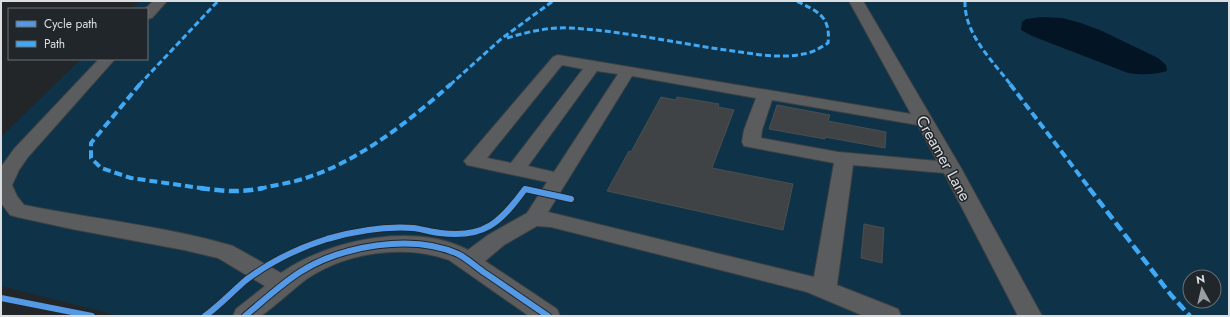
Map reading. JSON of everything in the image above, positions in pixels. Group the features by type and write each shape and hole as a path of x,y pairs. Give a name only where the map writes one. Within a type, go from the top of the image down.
{"street":[{"path":"148,14 160,1"},
{"name":"Creamer Lane","path":"855,2 951,168 1030,316"},
{"path":"106,60 21,153 9,170 2,185 8,198 18,210 72,222 184,242 225,252 283,285"},
{"path":"559,179 474,161 558,60 924,121"},
{"path":"516,170 593,66"},
{"path":"469,262 496,240 534,218 628,71"},
{"path":"766,94 753,130 751,142 844,159 951,168"},
{"path":"824,290 844,159"},
{"path":"534,218 559,222 813,285 889,316"},
{"path":"245,316 301,272 327,259 347,252 378,245 401,243 426,245 458,254 548,316"}],"shaded area":[{"path":"140,1 1229,1 1229,316 120,316 1,286 1,137 80,60 148,60 148,8 133,8"},
{"path":"1042,17 1062,18 1102,31 1158,58 1166,65 1167,71 1148,74 1128,73 1032,36 1021,30 1022,22 1026,19"}],"building":[{"path":"661,97 676,100 677,97 719,104 718,107 734,110 712,168 793,184 783,230 607,191 629,151 631,152"},
{"path":"777,105 830,115 828,121 886,132 885,148 769,129"},
{"path":"864,224 884,228 882,263 861,258"}],"marked path":[{"path":"218,1 133,91 91,143 91,158 101,168 131,178 222,191 254,190 306,178 339,164 370,146 419,112 501,39 553,1"},
{"path":"507,38 538,30 570,28 610,32 710,48 774,56 800,55 811,52 828,43 829,32 827,25 821,16 796,1"},
{"path":"965,1 966,15 970,28 985,51 1171,295 1190,316"}],"cycle path":[{"path":"205,316 214,310 233,291 264,268 295,251 327,239 350,233 385,228 412,228 457,234 481,231 491,226 508,212 525,189 571,199"},
{"path":"245,316 293,277 316,263 335,255 356,250 399,244 439,248 457,254 548,316"},
{"path":"1,298 92,316"}]}
